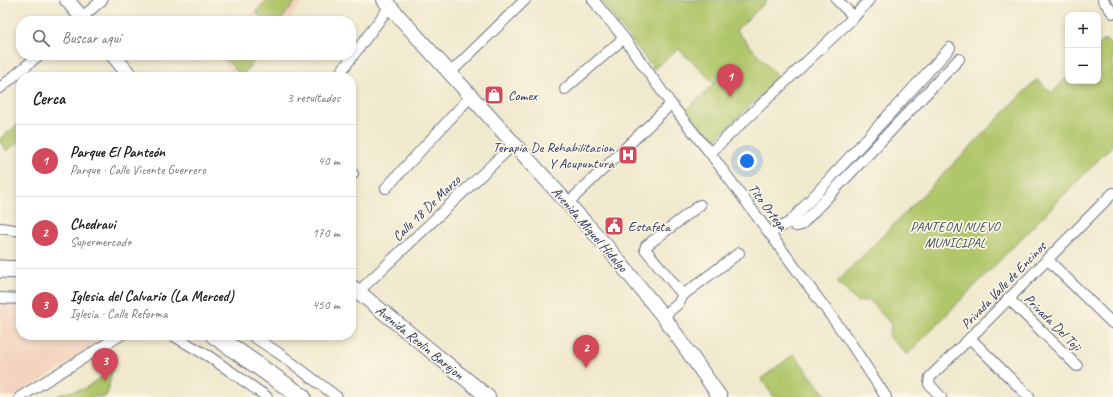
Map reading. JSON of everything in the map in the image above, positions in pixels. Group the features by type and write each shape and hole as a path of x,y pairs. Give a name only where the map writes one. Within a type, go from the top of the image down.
{"highway":[{"path":"0,269 16,270"},
{"path":"221,340 302,397"}],"main road":[{"path":"67,0 79,16"},
{"name":"Avenida Miguel Hidalgo","path":"387,3 608,248 663,316 720,397"},
{"path":"117,60 127,72"},
{"name":"Avenida Reolin Barejon","path":"356,290 488,397"}],"street":[{"path":"86,16 102,0"},
{"path":"450,73 525,0"},
{"name":"Tito Ortega","path":"593,0 624,38 671,104 770,233 848,339 886,397"},
{"path":"837,0 854,17"},
{"path":"710,153 854,17 870,0"},
{"path":"1103,0 1113,13"},
{"path":"356,49 387,3"},
{"path":"566,89 624,38"},
{"path":"770,233 790,222 950,48"},
{"path":"790,222 796,226 801,225 959,59"},
{"path":"19,72 33,60"},
{"path":"340,72 348,60"},
{"path":"0,88 16,74"},
{"path":"386,188 471,96"},
{"path":"568,203 671,104"},
{"name":"Calle 18 De Marzo","path":"356,288 514,144"},
{"name":"Privada Valle de Encinos","path":"941,397 929,384 930,377 1113,193"},
{"path":"683,295 645,249 646,246 700,205"},
{"path":"0,228 16,230"},
{"path":"663,316 678,304 683,295 739,253"},
{"path":"1047,259 1112,323"},
{"path":"0,298 16,299"},
{"name":"Privada Del Toji","path":"1008,298 1077,366"},
{"path":"970,338 1028,397"},
{"path":"20,397 113,340"},
{"path":"181,340 210,357 267,397"},
{"path":"259,340 338,397"}],"shaded area":[{"path":"265,0 304,0 291,16 250,16"},
{"path":"222,60 255,60 244,72 232,72"},
{"path":"0,303 16,305 16,340 104,340 16,397 5,397 0,395"}],"green space":[{"path":"267,0 297,0 284,16 260,16 256,12"},
{"path":"600,0 768,0 736,30 779,78 713,142 686,110 714,84 678,49 654,69"},
{"name":"PANTEON NUEVO MUNICIPAL","path":"1105,39 1113,47 1113,145 907,355 889,337 891,324 869,300 857,302 837,282 1037,79 1052,93 1065,79 1065,84 1101,84 1101,43"},
{"path":"226,60 255,60 245,72 238,72"},
{"path":"16,126 16,143 7,151 0,142 0,139"},
{"path":"794,354 827,397 774,397 761,379"},
{"path":"112,369 108,392 105,397 56,397 63,393 84,389"}],"place":[{"name":"Comex","path":"494,95"},
{"name":"Parque El Panteón","path":"730,97"},
{"name":"Terapia De Rehabilitacion Y Acupuntura","path":"628,155"},
{"name":"Estafeta","path":"614,226"},
{"name":"Chedraui","path":"586,368"},
{"name":"Iglesia del Calvario (La Merced)","path":"105,381"}]}
